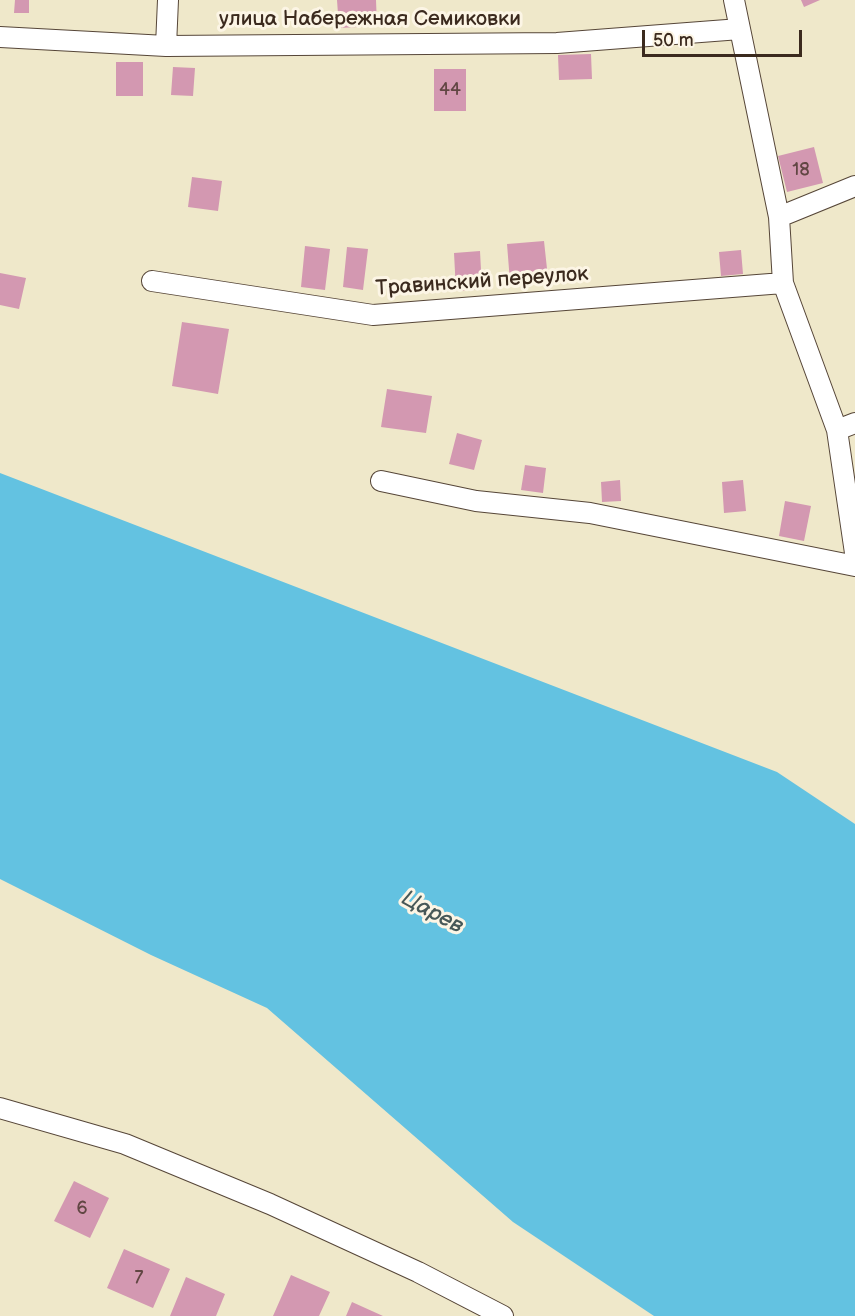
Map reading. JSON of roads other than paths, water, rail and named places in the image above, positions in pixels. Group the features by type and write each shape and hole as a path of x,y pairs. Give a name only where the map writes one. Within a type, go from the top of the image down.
{"street":[{"path":"166,46 168,0"},
{"path":"734,0 779,217 783,283 846,427 855,553"},
{"name":"улица Набережная Семиковки","path":"0,37 166,46 557,43 740,29"},
{"path":"779,217 855,186"},
{"name":"Травинский переулок","path":"152,281 373,315 783,283"},
{"path":"381,481 476,501 590,513 855,566"},
{"path":"2,1115 125,1144 270,1203 418,1272 503,1316"}],"water":[{"name":"Царев","path":"0,473 777,772 855,824 855,1316 654,1316 513,1222 267,1008 151,955 0,879"}]}
